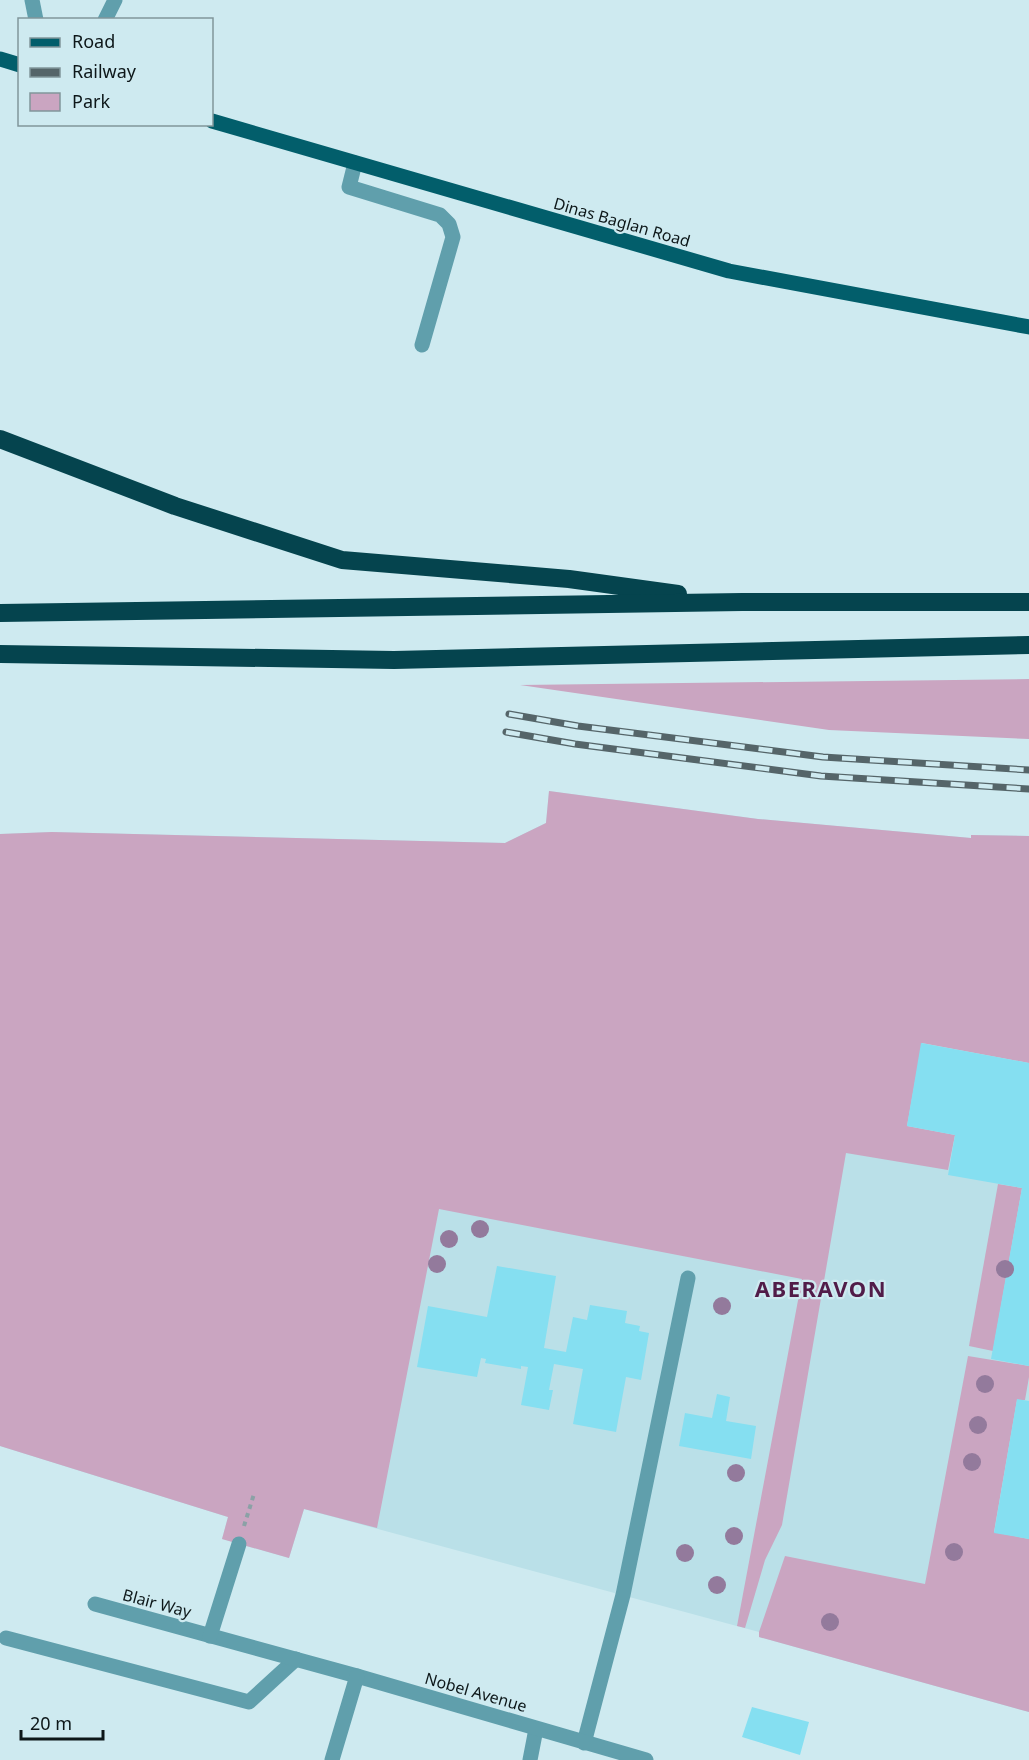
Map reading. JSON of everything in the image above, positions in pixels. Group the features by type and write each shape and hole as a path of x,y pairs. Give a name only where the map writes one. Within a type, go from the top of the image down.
{"highway":[{"path":"0,439 175,506 342,560 569,579 742,602"},
{"path":"0,613 742,602 1029,602"},
{"path":"0,654 394,660 1029,645"}],"main road":[{"path":"0,59 18,64"},
{"name":"Dinas Baglan Road","path":"213,121 729,272 1029,327"}],"street":[{"path":"32,0 36,18"},
{"path":"106,18 115,0"},
{"path":"356,163 349,187 440,215 449,224 453,237 422,345"},
{"path":"584,1743 623,1595 688,1278"},
{"name":"Blair Way","path":"210,1636 239,1544"},
{"name":"Blair Way","path":"95,1604 296,1659"},
{"path":"6,1638 249,1702 296,1659"},
{"name":"Nobel Avenue","path":"296,1659 646,1760"},
{"path":"332,1760 357,1676"},
{"path":"530,1760 536,1729"}],"path":[{"path":"239,1544 254,1494"}],"shaded area":[{"path":"549,791 758,819 971,838 971,835 1029,836 1029,1712 759,1637 759,1632 304,1509 289,1558 222,1539 228,1517 0,1446 0,834 52,832 505,843 546,823"}],"green space":[{"path":"1029,679 1029,739 829,730 520,685"},
{"path":"549,791 758,819 971,838 971,835 1029,836 1029,1063 922,1043 907,1126 955,1135 948,1170 846,1153 782,1525 765,1560 745,1628 737,1626 802,1279 439,1209 377,1528 304,1509 289,1558 222,1539 228,1517 0,1446 0,834 52,832 505,843 546,823"},
{"path":"998,1184 1022,1188 993,1351 969,1346"},
{"path":"968,1356 1029,1366 1025,1400 1017,1400 994,1532 1029,1539 1029,1712 759,1637 785,1556 925,1584"}],"building":[{"path":"921,1043 1029,1063 1029,1366 991,1359 1022,1188 948,1175 955,1135 907,1126"},
{"path":"497,1266 556,1276 544,1348 566,1352 573,1317 587,1320 590,1305 627,1311 625,1323 640,1326 639,1331 649,1333 641,1380 626,1377 616,1432 573,1424 583,1369 554,1364 549,1390 553,1390 549,1410 521,1405 528,1367 521,1366 521,1369 485,1363 486,1359 481,1358 477,1377 417,1367 428,1306 487,1317"},
{"path":"717,1394 730,1397 726,1421 756,1426 751,1459 679,1446 685,1413 712,1418"},
{"path":"1017,1399 1029,1401 1029,1539 994,1533"},
{"path":"752,1707 809,1722 800,1755 742,1737"}],"railway":[{"path":"509,714 578,726 823,757 1029,770"},
{"path":"506,732 575,744 821,776 1029,789"}],"district":[{"name":"ABERAVON","path":"821,1288"}]}
